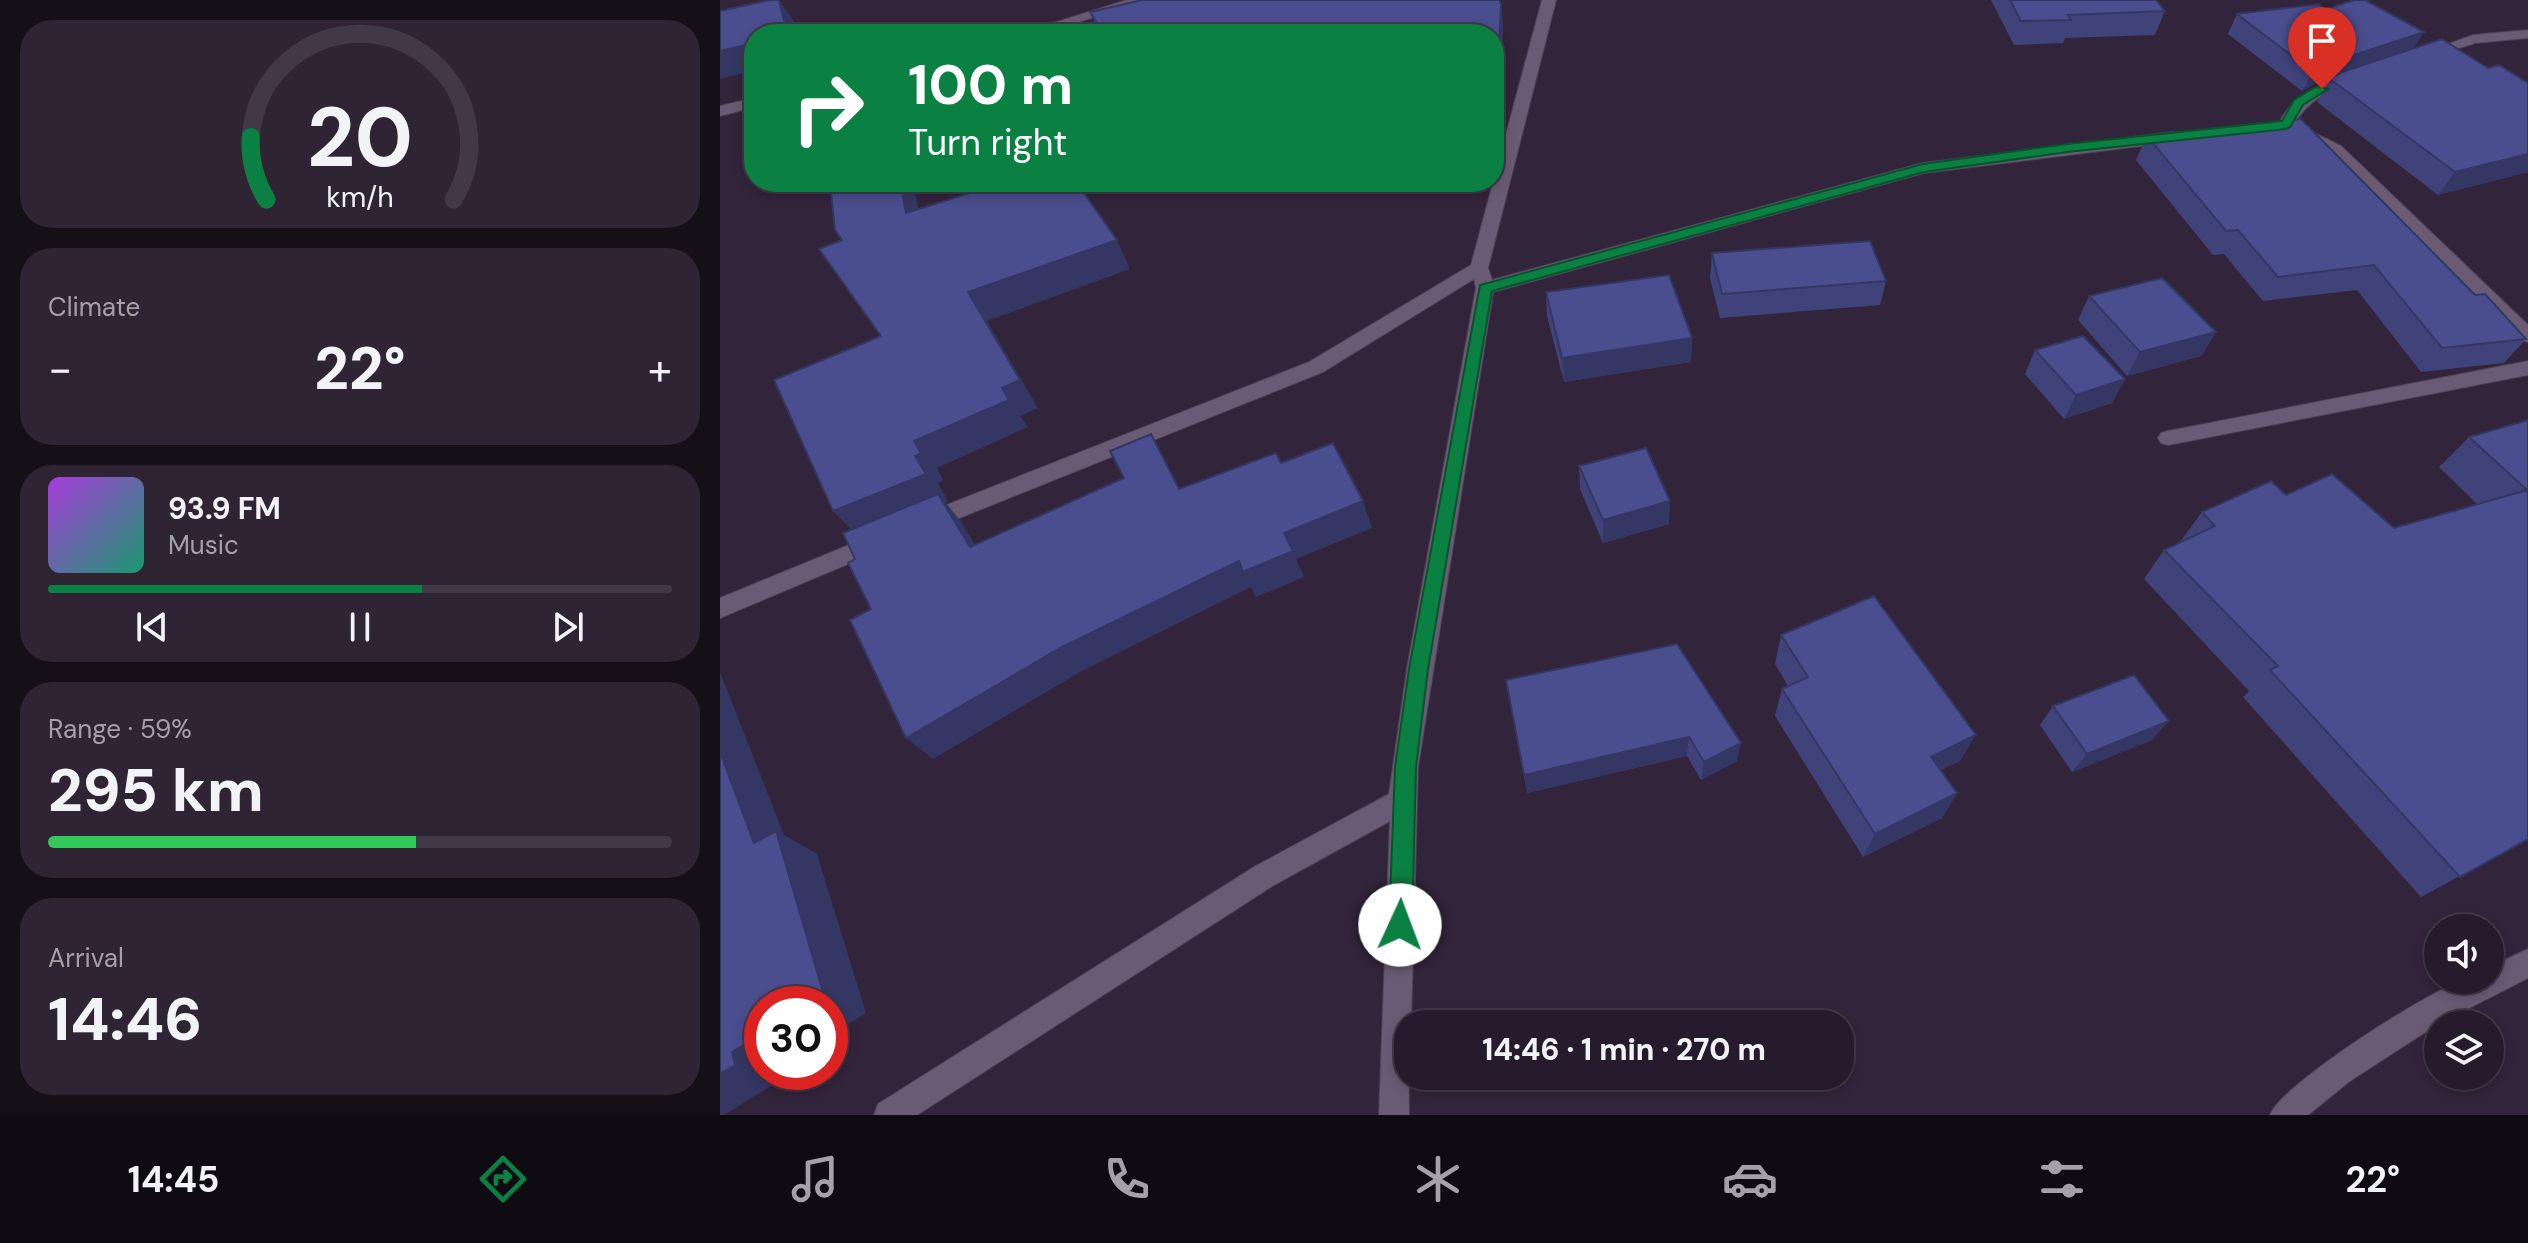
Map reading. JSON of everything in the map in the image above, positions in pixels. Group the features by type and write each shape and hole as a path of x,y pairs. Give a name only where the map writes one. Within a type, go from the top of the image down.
{"street":[{"path":"1059,24 1142,0"},
{"path":"1504,187 1549,0"},
{"path":"2413,59 2473,39 2528,34"},
{"path":"2367,74 2322,89 2298,103 2278,126 2335,149 2528,336"},
{"path":"720,111 744,105"},
{"path":"720,608 1316,367 1482,278 1923,168 2067,148 2192,136"},
{"path":"889,1115 1264,876 1401,801 1419,669 1482,278 1503,192"},
{"path":"2168,438 2528,368"},
{"path":"1394,1115 1405,767"},
{"path":"2285,1115 2317,1084 2447,1006 2528,963"}],"building":[{"path":"779,0 785,24 744,24 744,45 720,51 720,11"},
{"path":"1142,0 1499,0 1501,4 1500,24 1098,24 1090,12"},
{"path":"2010,0 2156,0 2165,11 2068,15 2071,20 2021,21"},
{"path":"2365,0 2424,32 2327,64 2313,72 2237,14 2319,4 2325,9"},
{"path":"2442,39 2488,68 2499,65 2528,83 2528,154 2455,172 2330,79 2342,72"},
{"path":"2301,119 2475,295 2485,294 2526,339 2442,348 2374,265 2278,277 2238,230 2226,231 2147,136"},
{"path":"831,192 902,192 906,213 973,192 1083,192 1117,240 968,292 1020,380 1002,388 1009,400 914,441 921,453 915,456 926,474 833,511 774,380 881,336 819,249 842,240 835,230"},
{"path":"1870,241 1886,281 1722,294 1712,253"},
{"path":"1669,275 1692,338 1562,358 1546,292"},
{"path":"2162,278 2216,332 2140,352 2089,296"},
{"path":"2083,336 2125,379 2076,395 2035,350"},
{"path":"2528,420 2528,839 2460,877 2270,670 2278,666 2164,550 2215,526 2202,512 2271,481 2286,495 2332,474 2394,528 2527,490 2469,437"},
{"path":"1151,434 1179,489 1276,453 1281,463 1333,443 1363,501 1284,533 1293,551 1243,572 1239,561 1062,647 906,738 850,620 871,609 848,563 855,559 843,533 938,494 970,547 1124,478 1110,451"},
{"path":"1646,448 1670,501 1603,520 1579,466"},
{"path":"1874,596 1976,735 1931,757 1957,793 1875,834 1782,689 1808,677 1781,635"},
{"path":"1677,644 1741,743 1704,762 1689,737 1524,775 1506,680"},
{"path":"2134,675 2169,721 2087,754 2053,706"},
{"path":"720,752 754,843 776,831 821,986 744,986 744,1045 732,1052 735,1065 720,1074"}],"route":[{"path":"1400,925 1405,767 1485,288 1923,168 2067,148 2286,125 2298,103 2322,89"}]}
